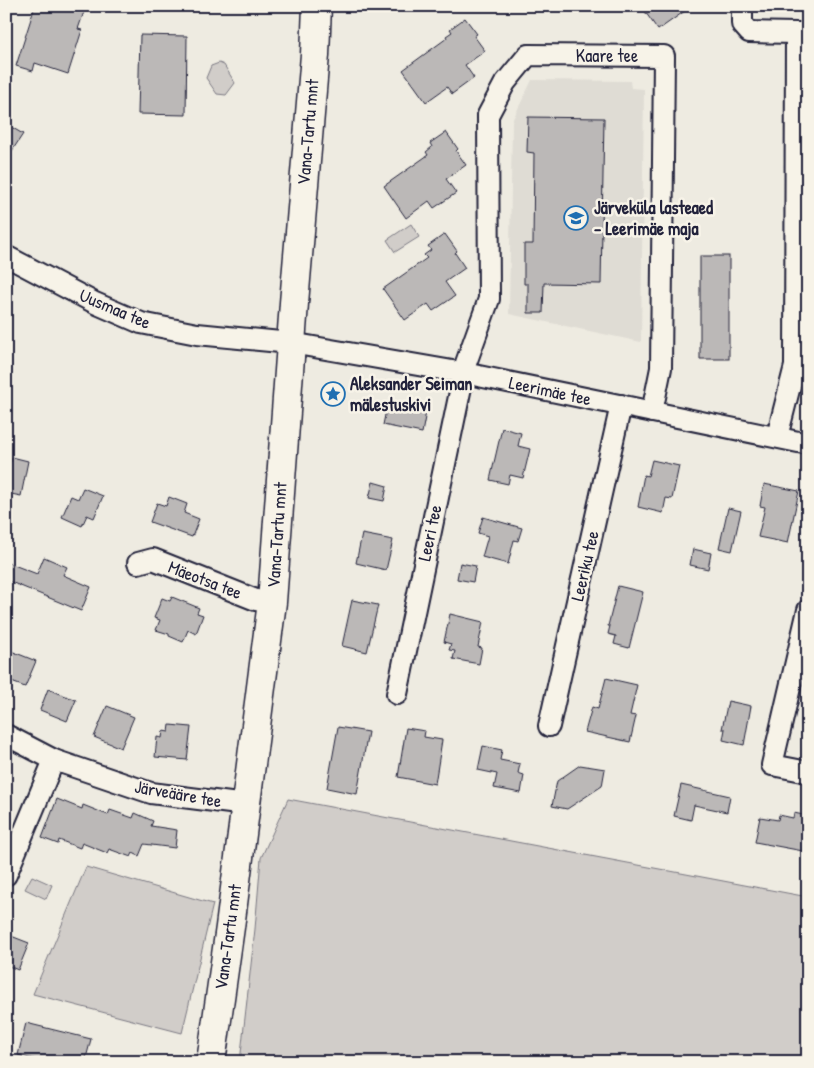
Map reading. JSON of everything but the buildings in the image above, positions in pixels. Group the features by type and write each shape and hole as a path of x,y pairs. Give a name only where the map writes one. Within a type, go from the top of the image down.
{"street":[{"name":"Vana-Tartu mnt","path":"211,1062 272,602 315,55 317,6"},
{"path":"742,6 742,24 749,32 802,33 795,366 776,437"},
{"name":"Kaare tee","path":"464,373 466,362 489,299 488,115 505,83 528,55 664,56 661,368 652,412"},
{"name":"Uusmaa tee","path":"6,256 95,303 141,323 197,334 291,343"},
{"name":"Leerimäe tee","path":"291,343 464,373 808,444"},
{"name":"Leeri tee","path":"396,694 464,373"},
{"name":"Leeriku tee","path":"549,726 621,406"},
{"name":"Mäeotsa tee","path":"138,563 152,559 256,600 272,602"},
{"path":"808,610 772,765 808,772"},
{"name":"Järveääre tee","path":"6,735 54,760 151,793 246,805"},
{"path":"6,875 54,760"}],"shaded area":[{"path":"219,63 224,65 235,83 226,95 217,94 206,78 211,66"},
{"name":"Järveküla lasteaed - Leerimäe maja","path":"532,80 630,81 631,88 644,89 641,342 509,314 512,121"},
{"path":"411,224 419,237 395,252 387,240"},
{"path":"288,799 808,897 808,1062 240,1062 261,858"},
{"path":"86,867 213,904 182,1033 33,994"},
{"path":"32,876 52,885 46,899 25,889"}],"place":[{"name":"Järveküla lasteaed - Leerimäe maja","path":"576,218"},
{"name":"Aleksander Seiman mälestuskivi","path":"333,394"}]}
